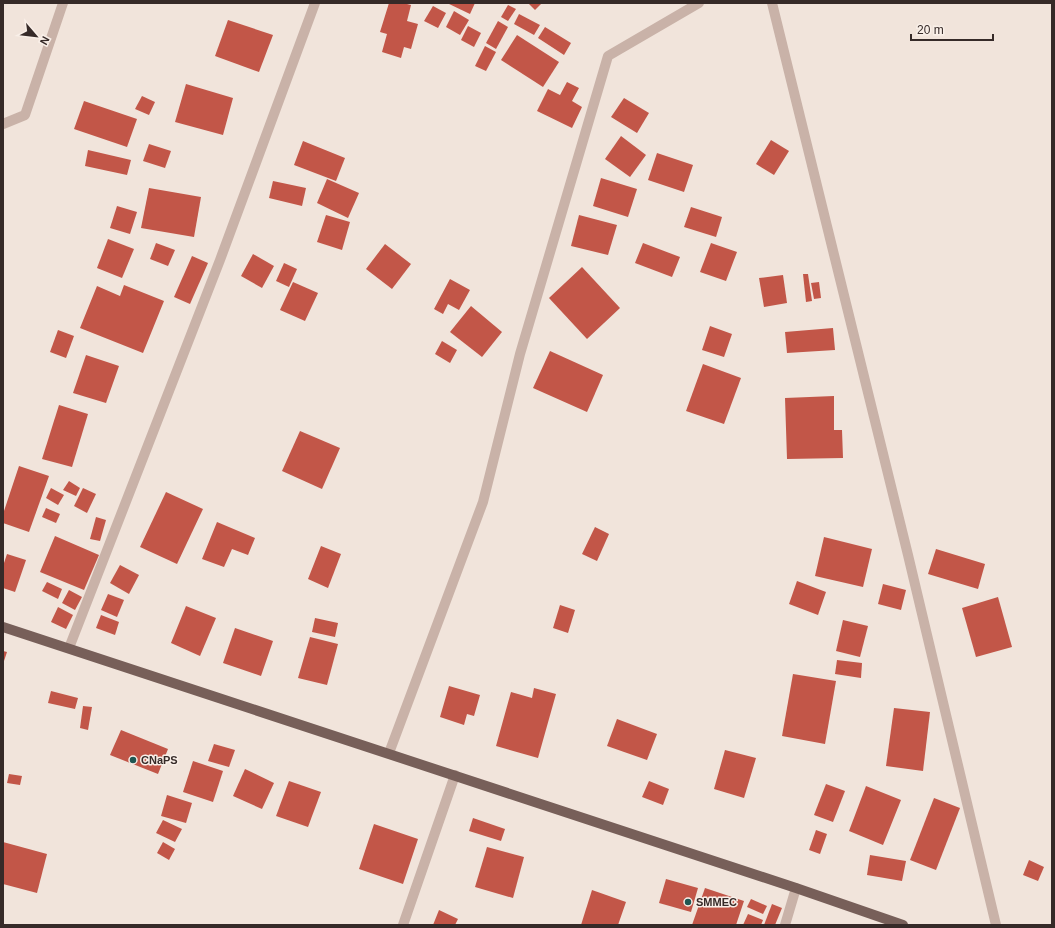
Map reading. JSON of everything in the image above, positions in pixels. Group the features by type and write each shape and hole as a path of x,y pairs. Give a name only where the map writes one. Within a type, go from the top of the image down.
{"main road":[{"path":"3,627 389,753 903,925"}],"street":[{"path":"3,124 25,116 63,3"},
{"path":"69,648 220,260 315,3"},
{"path":"389,753 482,502 520,354 608,56 699,3"},
{"path":"772,3 908,555 996,925"},
{"path":"403,925 455,775"},
{"path":"785,925 796,888"}],"building":[{"path":"389,3 403,3 411,5 407,21 418,24 411,49 404,47 401,58 382,52 387,34 380,32"},
{"path":"447,3 475,3 470,14"},
{"path":"528,3 542,3 535,10"},
{"path":"508,5 516,9 508,21 501,17"},
{"path":"433,6 446,13 438,28 424,21"},
{"path":"454,11 469,20 460,35 446,27"},
{"path":"519,14 540,25 534,35 514,24"},
{"path":"228,20 273,35 259,72 215,56"},
{"path":"498,21 508,27 496,49 486,43"},
{"path":"468,26 481,33 474,47 461,40"},
{"path":"545,27 571,43 564,55 538,38"},
{"path":"517,35 559,62 543,87 501,60"},
{"path":"485,46 496,52 486,71 475,66"},
{"path":"567,82 579,88 572,101 582,107 572,128 537,111 548,89 560,95"},
{"path":"186,84 233,98 223,135 175,122"},
{"path":"142,96 155,102 149,115 135,109"},
{"path":"624,98 649,113 637,133 611,117"},
{"path":"84,101 137,119 127,147 74,129"},
{"path":"621,136 646,155 630,177 605,159"},
{"path":"771,140 789,151 774,175 756,164"},
{"path":"303,141 345,158 336,181 294,165"},
{"path":"149,144 171,151 165,168 143,161"},
{"path":"88,150 131,160 127,175 85,166"},
{"path":"657,153 693,165 684,192 648,180"},
{"path":"601,178 637,189 628,217 593,206"},
{"path":"327,179 359,193 348,218 317,203"},
{"path":"273,181 306,188 302,206 269,198"},
{"path":"149,188 201,197 194,237 141,228"},
{"path":"117,206 137,212 130,234 110,228"},
{"path":"691,207 722,217 716,237 684,227"},
{"path":"326,215 350,222 342,250 317,242"},
{"path":"579,215 617,225 608,255 571,246"},
{"path":"108,239 134,249 122,278 97,268"},
{"path":"156,243 175,250 168,266 150,259"},
{"path":"643,243 680,257 672,277 635,263"},
{"path":"711,243 737,252 726,281 700,272"},
{"path":"385,244 411,264 392,289 366,269"},
{"path":"253,254 274,266 262,288 241,276"},
{"path":"192,256 208,263 190,304 174,297"},
{"path":"284,263 297,269 289,287 276,281"},
{"path":"582,267 620,308 587,339 549,298"},
{"path":"803,274 808,274 812,301 806,302"},
{"path":"783,275 787,303 764,307 759,278"},
{"path":"450,279 470,290 459,310 448,304 443,314 434,309"},
{"path":"293,282 318,293 305,321 280,310"},
{"path":"819,282 821,298 814,299 811,283"},
{"path":"124,285 164,301 143,353 80,328 97,286 120,296"},
{"path":"471,306 502,332 482,357 450,332"},
{"path":"710,326 732,334 724,357 702,350"},
{"path":"833,328 835,350 787,353 785,332"},
{"path":"58,330 74,336 66,358 50,352"},
{"path":"442,341 457,350 450,363 435,354"},
{"path":"550,351 603,375 587,412 533,388"},
{"path":"86,355 119,366 106,403 73,393"},
{"path":"703,364 741,378 724,424 686,411"},
{"path":"834,396 834,430 842,430 843,458 787,459 785,398"},
{"path":"59,405 88,414 72,467 42,459"},
{"path":"300,431 340,448 322,489 282,471"},
{"path":"19,466 49,476 29,532 3,523 3,514"},
{"path":"69,481 80,488 76,496 63,490"},
{"path":"51,488 64,495 58,505 46,498"},
{"path":"83,488 96,494 87,513 74,506"},
{"path":"166,492 203,509 177,564 140,547"},
{"path":"46,508 60,514 56,523 42,517"},
{"path":"96,517 106,520 100,541 90,539"},
{"path":"217,522 255,538 248,555 232,549 224,567 202,559"},
{"path":"595,527 609,534 597,561 582,554"},
{"path":"55,536 99,555 84,590 40,572"},
{"path":"824,537 872,549 863,587 815,576"},
{"path":"321,546 341,554 328,588 308,579"},
{"path":"936,549 985,564 978,589 928,574"},
{"path":"7,554 26,560 15,592 3,588 3,566"},
{"path":"120,565 139,575 129,594 110,583"},
{"path":"797,581 826,592 818,615 789,604"},
{"path":"47,582 62,589 58,599 42,591"},
{"path":"883,584 906,590 901,610 878,604"},
{"path":"69,590 82,597 75,610 62,603"},
{"path":"108,594 124,600 117,617 101,610"},
{"path":"998,597 1012,647 976,657 962,608"},
{"path":"560,605 575,610 568,633 553,628"},
{"path":"186,606 216,618 200,656 171,643"},
{"path":"58,607 73,615 66,629 51,622"},
{"path":"101,615 119,622 115,635 96,628"},
{"path":"315,618 338,623 335,637 312,632"},
{"path":"843,620 868,626 860,657 836,651"},
{"path":"235,628 273,641 261,676 223,663"},
{"path":"310,637 338,644 327,685 298,678"},
{"path":"3,651 7,652 3,664"},
{"path":"837,660 862,663 861,678 835,674"},
{"path":"793,674 836,681 825,744 782,736"},
{"path":"449,686 480,695 474,716 467,714 464,725 440,717"},
{"path":"534,688 556,694 538,758 496,746 511,692 532,698"},
{"path":"51,691 78,698 75,709 48,703"},
{"path":"83,706 92,707 88,730 80,728"},
{"path":"894,708 930,712 923,771 886,766"},
{"path":"617,719 657,734 647,760 607,746"},
{"path":"121,730 168,749 158,774 110,755"},
{"path":"214,744 235,750 229,767 208,761"},
{"path":"725,750 756,758 744,798 714,789"},
{"path":"193,761 223,771 213,802 183,792"},
{"path":"245,769 274,783 262,809 233,796"},
{"path":"9,774 22,776 20,785 7,783"},
{"path":"289,781 321,792 308,827 276,816"},
{"path":"649,781 669,789 663,805 642,797"},
{"path":"826,784 845,791 833,822 814,815"},
{"path":"866,786 901,800 883,845 849,831"},
{"path":"167,795 192,803 186,823 161,816"},
{"path":"934,798 960,808 936,870 910,860"},
{"path":"473,818 505,829 501,841 469,831"},
{"path":"163,820 182,829 175,842 156,833"},
{"path":"374,824 418,839 403,884 359,869"},
{"path":"816,830 827,834 820,854 809,850"},
{"path":"3,842 47,854 37,893 3,884"},
{"path":"163,842 175,849 169,860 157,853"},
{"path":"487,847 524,857 513,898 475,887"},
{"path":"870,855 906,861 902,881 867,875"},
{"path":"1029,860 1044,867 1038,881 1023,875"},
{"path":"666,879 698,888 691,912 659,903"},
{"path":"705,888 744,901 736,925 692,925"},
{"path":"592,890 626,902 618,925 581,925"},
{"path":"751,899 767,906 763,914 747,907"},
{"path":"772,904 782,908 775,925 764,925"},
{"path":"439,910 458,919 455,925 433,925"},
{"path":"748,914 763,920 761,925 743,925"}],"place":[{"name":"CNaPS","path":"133,760"},
{"name":"SMMEC","path":"688,902"}]}
